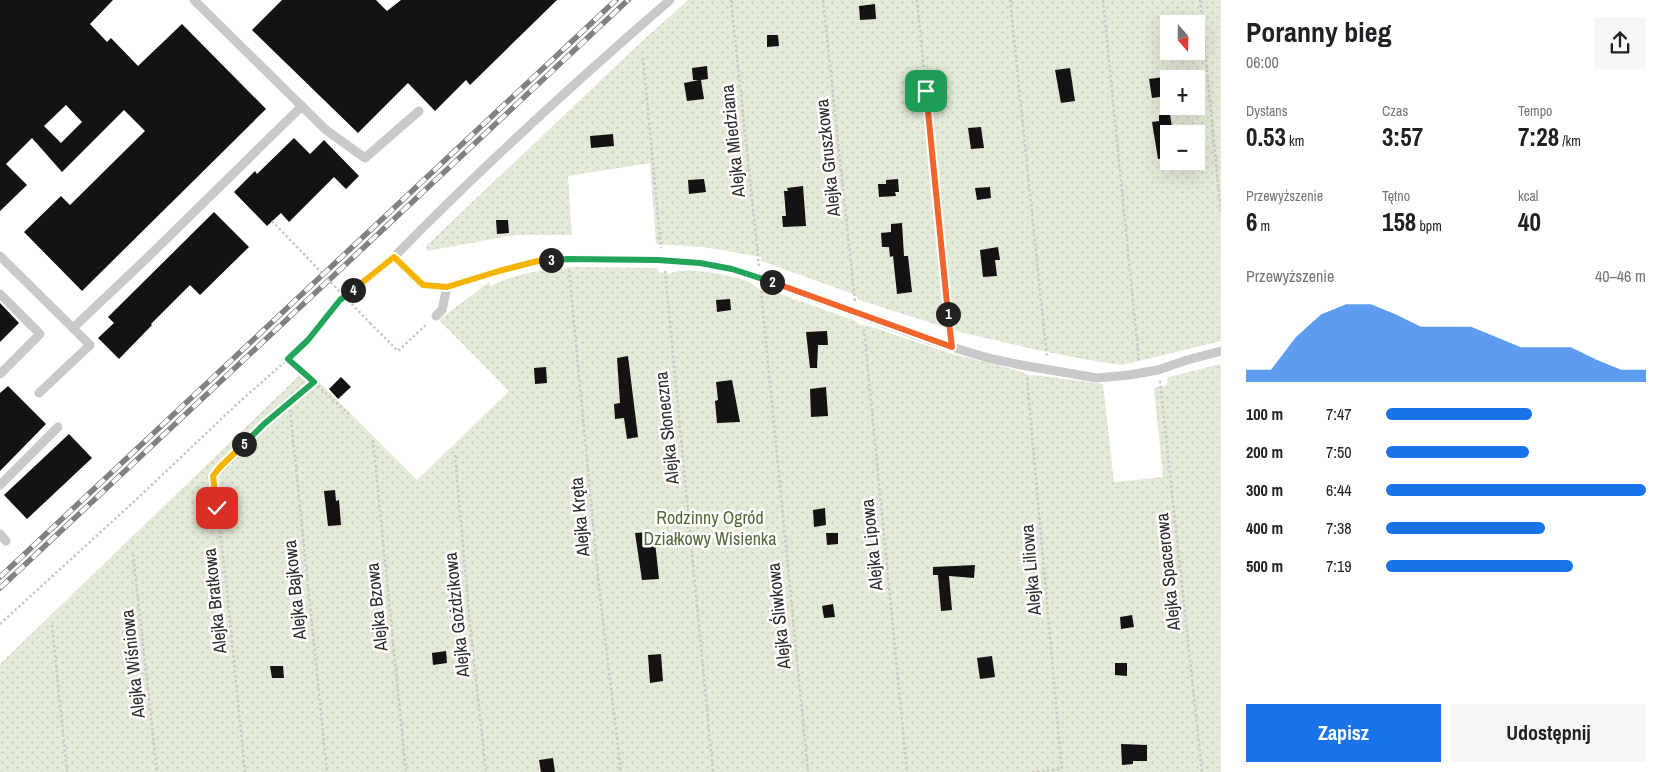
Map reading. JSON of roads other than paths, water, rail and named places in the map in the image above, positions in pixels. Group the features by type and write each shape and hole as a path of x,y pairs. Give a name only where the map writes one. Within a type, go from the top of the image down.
{"lane":[{"path":"194,0 326,130 365,158 419,111"},
{"path":"670,0 614,48 510,143 445,204 394,257 423,285 447,287 538,261 568,259 663,260 700,263 732,269 761,278 952,347 988,358 1048,370 1097,378 1158,370 1221,351"},
{"path":"73,328 148,258 302,106"},
{"path":"0,256 90,345 39,393"},
{"path":"436,316 442,310 447,287"},
{"path":"0,294 40,334 0,374"},
{"path":"0,485 58,427"}],"railway":[{"path":"0,577 616,0"},
{"path":"0,588 628,0"}],"park label":[{"name":"Rodzinny Ogród Działkowy Wisienka","path":"710,528"}]}
